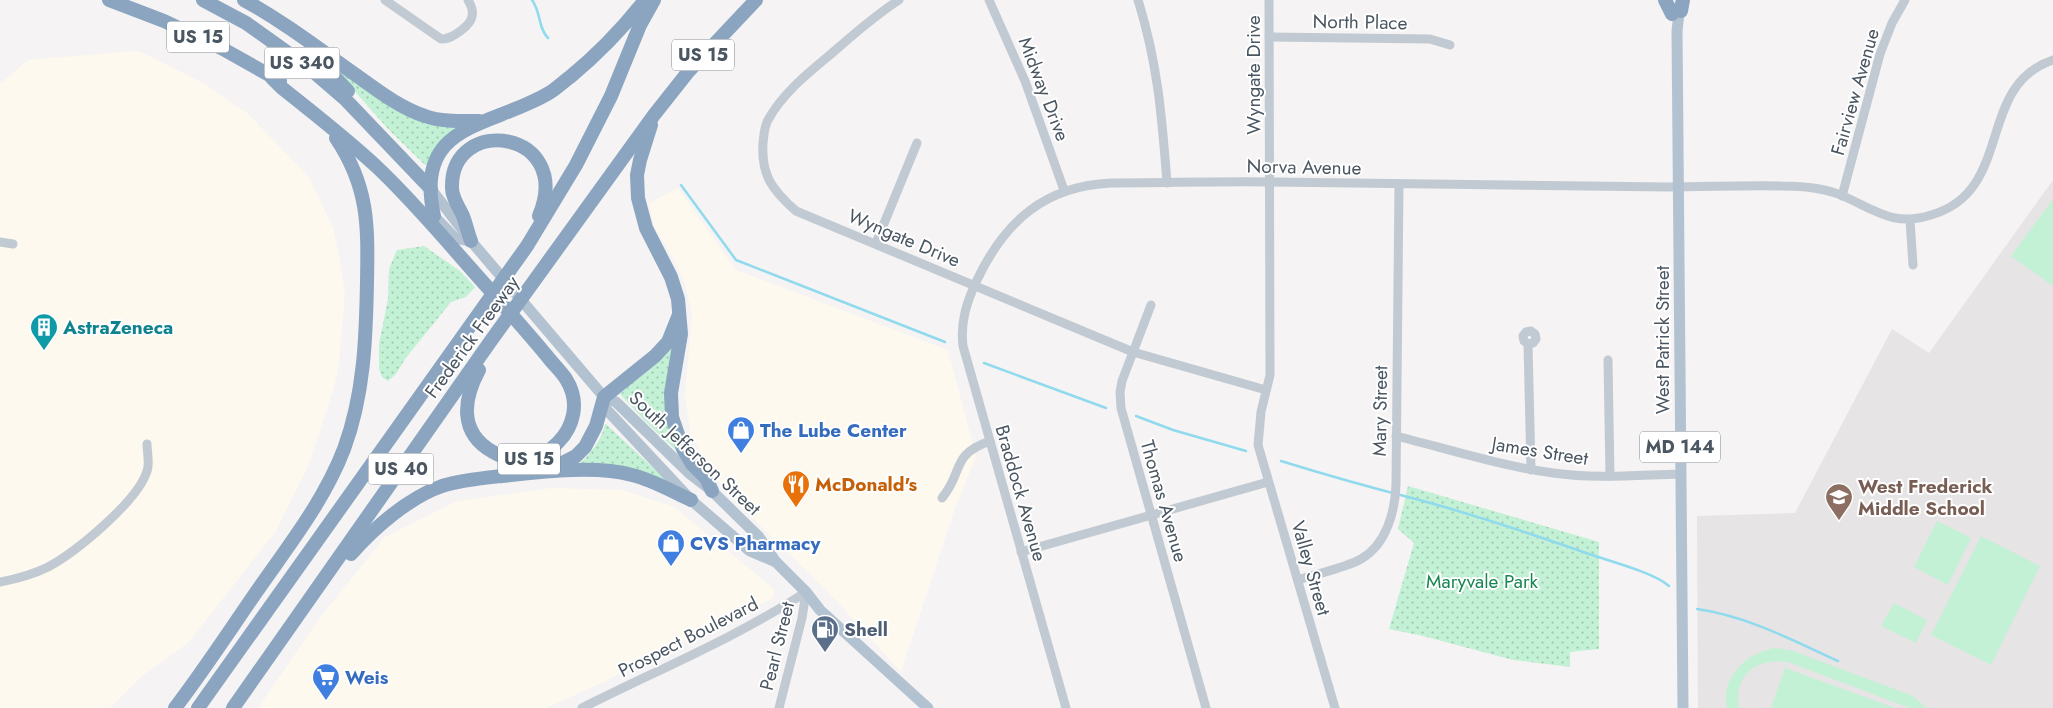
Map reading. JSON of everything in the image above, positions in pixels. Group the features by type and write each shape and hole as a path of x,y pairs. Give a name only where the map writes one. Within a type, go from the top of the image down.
{"highway":[{"name":"US 15","path":"109,0 164,21 223,49 272,78 328,124 400,190 528,333 566,380 573,402 571,420 563,437 550,450 534,458 521,460 492,452 478,439 469,423 466,405 470,386 490,342"},
{"name":"US 340","path":"203,0 246,23 309,68 345,98 431,189"},
{"name":"US 15","path":"244,0 280,20 402,106 425,116 445,120 478,121 492,119 523,107 551,92 603,48 645,0"},
{"name":"Frederick Freeway","path":"198,708 527,246 576,165 611,96 640,25 654,0"},
{"name":"Frederick Freeway","path":"233,708 490,342 654,114 688,72 756,0"},
{"path":"1665,0 1677,5"},
{"path":"280,20 327,68 388,143"},
{"path":"272,78 287,84 342,125 400,178 434,216"},
{"path":"654,114 637,175 638,198 646,228 673,282 680,312 681,334 671,393 672,417 683,449 692,464 706,478 712,491"},
{"path":"434,216 431,201 432,168 440,150 454,136 492,119"},
{"path":"175,708 312,512 340,456 353,419 361,386 365,354 367,216 362,192 353,166 328,124"},
{"path":"471,242 452,190 455,170 466,153 474,146 488,141 503,139 518,143 530,151 542,168 545,178 546,188 542,210 527,246"},
{"path":"546,471 571,458 585,447 596,426 604,397 655,356 668,342 680,312"},
{"path":"312,597 378,526 424,496 455,483 546,471 596,470 629,474 647,479 691,500"},
{"path":"187,708 210,692"}],"main road":[{"name":"West Patrick Street","path":"1677,5 1683,708"},
{"name":"US 340","path":"431,189 471,242"},
{"name":"South Jefferson Street","path":"434,216 455,238 471,242 604,397 616,402 690,474 712,491 759,537 776,562 806,592 820,610 928,708"},
{"name":"South Jefferson Street","path":"604,397 606,409 691,500 750,551 776,562"}],"street":[{"path":"385,0 441,39 447,39 468,27 472,21 473,13 468,0"},
{"name":"Wyngate Drive","path":"899,0 877,15 805,77 777,106 767,122 764,134 763,163 766,176 775,191 785,202 796,211 1132,352 1266,390"},
{"name":"Midway Drive","path":"989,0 1025,81 1064,190"},
{"path":"1138,0 1156,67 1162,110 1167,183"},
{"name":"Wyngate Drive","path":"1258,437 1270,375 1269,0"},
{"name":"Fairview Avenue","path":"1842,196 1880,54 1892,23 1905,0"},
{"name":"North Place","path":"1269,37 1430,39 1450,45"},
{"path":"1914,265 1910,220 1935,214 1965,197 1978,182 1985,168 1997,125 2006,103 2028,73 2053,60"},
{"path":"876,243 917,143"},
{"name":"Norva Avenue","path":"974,286 993,249 1004,234 1026,213 1064,190 1097,184 1270,182 1678,187 1783,186 1823,190 1842,196 1883,216 1910,220"},
{"name":"Mary Street","path":"1298,580 1359,561 1368,555 1378,544 1390,522 1395,501 1399,184"},
{"path":"0,242 13,244"},
{"name":"Braddock Avenue","path":"974,286 963,319 963,346 1066,708"},
{"name":"Thomas Avenue","path":"1151,305 1122,381 1120,392 1121,408 1206,708"},
{"path":"1528,344 1531,470"},
{"path":"1608,360 1610,476"},
{"name":"James Street","path":"1396,436 1531,470 1579,476 1680,474"},
{"name":"Valley Street","path":"1258,437 1268,482 1335,708"},
{"path":"942,498 950,486 958,466 967,453 990,441"},
{"path":"0,582 47,568 70,554 127,502 138,488 148,470 147,444"},
{"path":"1022,552 1268,482"},
{"name":"Prospect Boulevard","path":"582,708 786,606 806,592"},
{"name":"Pearl Street","path":"779,708 802,618 806,592"}],"shaded area":[{"path":"141,52 203,83 247,113 309,177 333,228 345,293 339,363 334,388 309,465 276,531 188,643 142,676 110,708 0,708 0,84 28,60"},
{"path":"2053,180 2053,708 1698,708 1697,516 1795,513 1892,329 1929,353"},
{"path":"678,188 736,270 948,350 976,456 955,509 901,672 831,595 733,499 707,467 690,431 685,395 692,315 685,284 674,260 654,226 649,203"},
{"path":"551,488 622,490 673,506 774,589 773,598 599,684 546,708 258,708 321,616 385,537 457,501"}],"green space":[{"path":"320,52 355,79 459,126 440,142 427,165 425,165 389,130"},
{"path":"2053,199 2053,286 2011,256"},
{"path":"424,246 460,271 475,287 466,297 451,302 405,359 396,374 388,381 382,377 379,369 379,344 388,299 389,269 397,250"},
{"path":"672,344 676,346 680,454 620,394 665,353"},
{"path":"605,424 666,480 579,465 598,441"},
{"name":"Maryvale Park","path":"1408,486 1599,542 1599,649 1570,652 1570,667 1513,660 1389,629 1414,543 1398,529"},
{"path":"1937,521 1971,538 1948,585 1914,567"},
{"path":"1981,536 2040,566 1991,665 1931,635"},
{"path":"1894,603 1927,620 1916,643 1881,626"},
{"path":"1776,648 1793,651 1913,696 1927,708 1910,708 1788,662 1777,661 1766,662 1750,671 1740,686 1738,696 1739,708 1727,708 1728,686 1738,668 1755,655 1765,650"},
{"path":"1785,668 1895,708 1771,708"}],"waterway":[{"path":"532,0 543,30 548,38"},
{"path":"681,185 736,260 945,342"},
{"path":"984,363 1106,408"},
{"path":"1136,416 1173,430 1246,451"},
{"path":"1281,461 1501,524 1633,568 1669,586"},
{"path":"1697,609 1716,612 1751,623 1838,661"}],"place":[{"name":"AstraZeneca","path":"44,351"},
{"name":"The Lube Center","path":"741,454"},
{"name":"McDonald's","path":"796,508"},
{"name":"West Frederick Middle School","path":"1839,521"},
{"name":"CVS Pharmacy","path":"671,567"},
{"name":"Shell","path":"825,653"},
{"name":"Weis","path":"326,701"}]}
